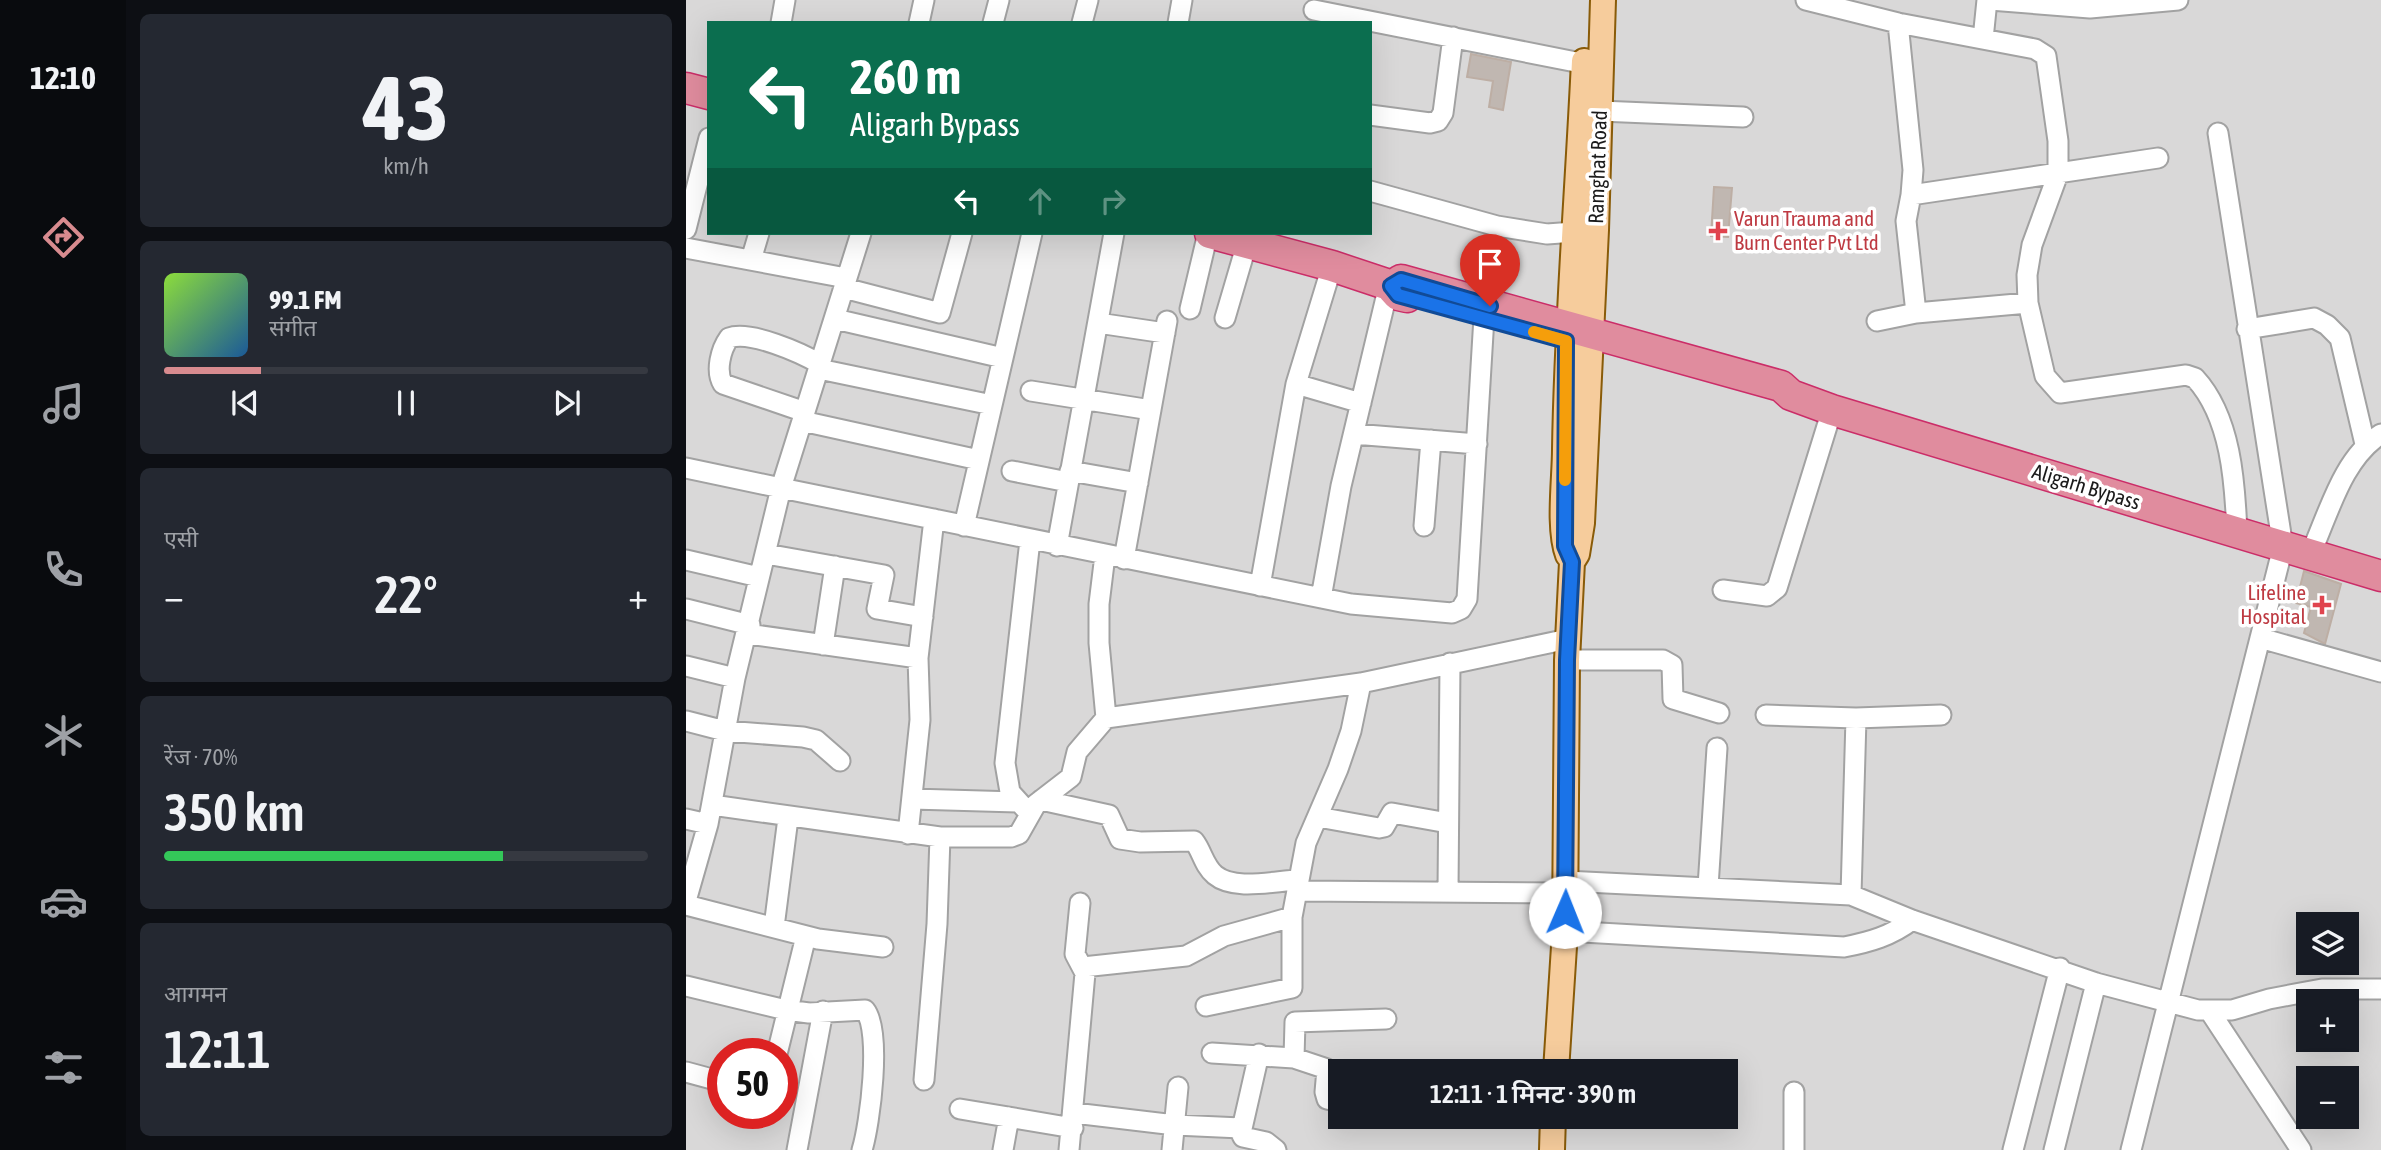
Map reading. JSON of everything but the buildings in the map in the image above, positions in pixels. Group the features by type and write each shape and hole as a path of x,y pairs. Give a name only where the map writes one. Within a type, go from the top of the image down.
{"highway":[{"path":"686,88 707,93"},
{"name":"Aligarh Bypass","path":"1217,235 1332,266 1390,286 1398,295 1578,338"},
{"name":"Aligarh Bypass","path":"1390,286 1401,280 1578,338 1777,398 1791,395 1832,410 2381,576"}],"main road":[{"name":"Ramghat Road","path":"1557,1059 1565,931 1567,650 1572,562 1577,554 1582,523 1578,338 1586,231 1592,65 1588,0"},
{"name":"Ramghat Road","path":"1586,231 1600,111 1592,65 1603,0"},
{"path":"1552,1150 1553,1129"}],"street":[{"path":"781,21 785,0"},
{"path":"919,21 924,0"},
{"path":"994,21 999,0"},
{"path":"1082,21 1087,0"},
{"path":"1178,21 1182,0"},
{"path":"1806,0 1898,23 2035,49 2046,55 2058,141 2058,174 2032,245 2027,275 2028,303 2045,376 2060,393 2186,375 2195,377 2216,415 2228,452 2235,481 2238,533"},
{"path":"1983,39 1989,0 2090,8 2178,0"},
{"path":"1314,10 1371,21"},
{"path":"1372,21 1592,65"},
{"path":"1898,23 1913,170 1906,221 1916,313"},
{"path":"1372,115 1430,123 1438,121 1443,113 1453,37"},
{"path":"1600,111 1743,117"},
{"path":"2218,133 2247,329 2297,551"},
{"path":"686,229 707,146"},
{"path":"1911,195 2158,158"},
{"path":"1372,192 1497,226 1546,234 1586,231"},
{"path":"751,260 757,235"},
{"path":"860,235 781,488 749,630 735,678 710,814 686,903 806,936 883,947"},
{"path":"686,248 751,260 845,283 940,313 961,235"},
{"path":"964,526 1032,235"},
{"path":"1057,546 1114,235"},
{"path":"1190,309 1208,235"},
{"path":"1225,318 1247,243"},
{"path":"1260,586 1296,384 1332,266"},
{"path":"1321,598 1341,486 1390,286"},
{"path":"1877,321 1916,313 2028,303"},
{"path":"686,468 1321,598 1452,613 1461,609 1467,599 1484,317"},
{"path":"835,318 1003,358"},
{"path":"2132,1150 2260,638 2297,551 2351,462 2373,439 2340,338 2328,325 2314,318 2247,329"},
{"path":"1098,323 1166,327 1138,483 1099,604 1099,643 1106,718"},
{"path":"979,460 804,416 723,384 718,370 729,338 741,336 793,350 819,367 992,405"},
{"path":"1296,384 1362,403"},
{"path":"1031,391 1151,410"},
{"path":"1723,590 1767,596 1777,588 1832,410"},
{"path":"1354,434 1477,444"},
{"path":"1424,526 1430,440"},
{"path":"1012,471 1138,483"},
{"path":"908,834 920,720 918,658 934,519"},
{"path":"1029,805 1007,786 1005,764 1030,540"},
{"path":"766,554 884,575 877,609 923,617"},
{"path":"686,560 759,577"},
{"path":"823,645 835,566"},
{"path":"686,609 749,630 823,645 918,658"},
{"path":"2260,638 2381,672"},
{"path":"686,818 710,814 788,817 940,838 1011,837 1024,827 1029,805 1071,777 1077,752 1106,718 1362,683 1450,663 1567,650 1663,660 1672,665 1673,699 1719,713"},
{"path":"1448,891 1450,663"},
{"path":"686,666 735,678"},
{"path":"1293,1058 1295,1022 1292,917 1297,885 1306,843 1352,732 1362,683"},
{"path":"1766,715 1856,718 1941,715"},
{"path":"1851,895 1856,718"},
{"path":"686,721 725,732 816,740 840,761"},
{"path":"1708,887 1717,748"},
{"path":"912,799 1029,805 1110,815 1116,836 1120,839 1140,842 1189,839 1198,845 1213,874 1234,883 1448,891 1565,887 1708,887 1851,895 1912,920 2169,1005 2232,1010 2269,999 2322,989 2381,989"},
{"path":"1318,817 1378,828 1384,827 1392,813 1448,823"},
{"path":"774,927 788,817"},
{"path":"924,1080 940,838"},
{"path":"1069,1150 1074,1120 1083,967 1075,954 1080,903"},
{"path":"1083,967 1186,956 1224,936 1292,917"},
{"path":"1565,931 1844,947 1873,942 1897,931 1912,920"},
{"path":"780,1038 806,936"},
{"path":"2013,1150 2060,968"},
{"path":"2054,1150 2096,983"},
{"path":"686,986 786,1010 865,1010 871,1018 872,1084 862,1150"},
{"path":"1206,1006 1292,988"},
{"path":"2209,1010 2301,1150"},
{"path":"797,1150 823,1011"},
{"path":"1295,1022 1386,1019"},
{"path":"1212,1053 1293,1058 1327,1069 1328,1098"},
{"path":"1259,1054 1241,1128 1243,1137 1266,1142 1276,1150"},
{"path":"686,1072 707,1078"},
{"path":"1172,1150 1178,1087"},
{"path":"1794,1092 1794,1150"},
{"path":"960,1109 1009,1117 1241,1128"},
{"path":"1003,1150 1009,1117"}],"shaded area":[{"path":"686,0 2381,0 2381,1150 686,1150"}],"slow traffic":[{"path":"1534,332 1566,341 1565,480"}],"place":[{"name":"Varun Trauma and Burn Center Pvt Ltd","path":"1718,231"},
{"name":"Lifeline Hospital","path":"2322,605"}],"route":[{"path":"1490,306 1401,280 1391,286 1398,295 1566,341 1564,522 1565,546 1572,562 1567,660 1565,912"}]}
